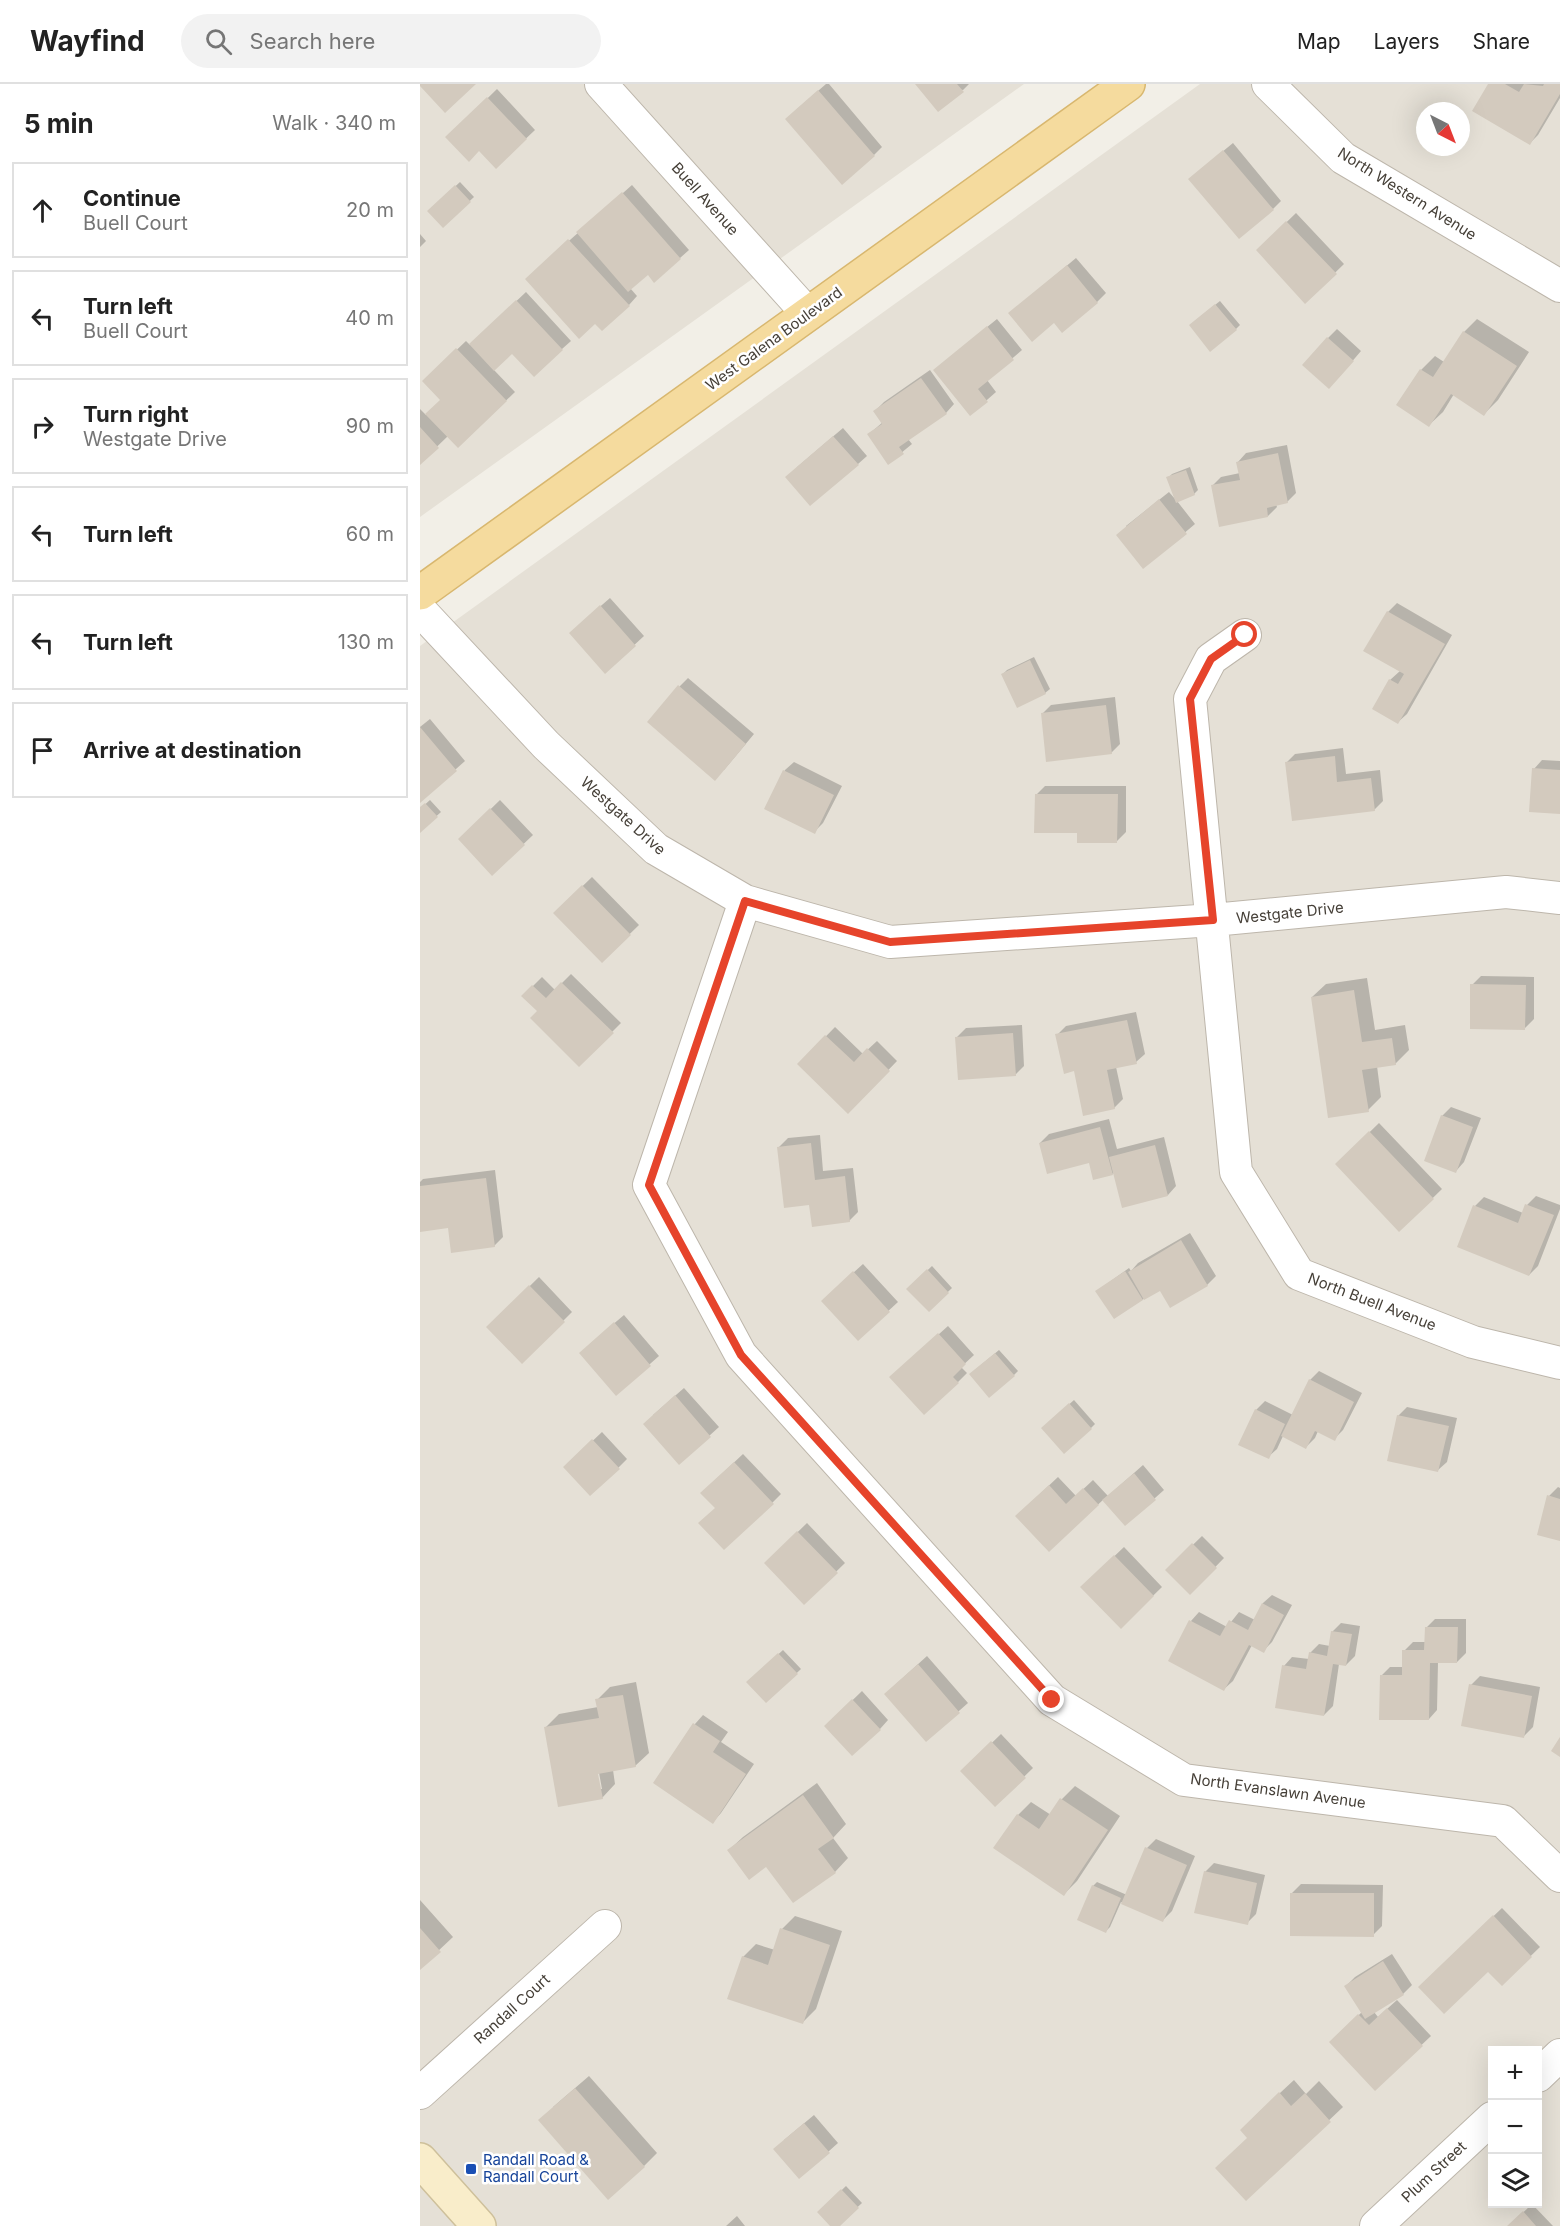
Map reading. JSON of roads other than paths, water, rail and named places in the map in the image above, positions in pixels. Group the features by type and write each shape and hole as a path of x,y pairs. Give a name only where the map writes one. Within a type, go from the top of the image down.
{"main road":[{"name":"West Galena Boulevard","path":"420,593 1128,84"},
{"path":"420,2160 479,2226"}],"street":[{"name":"Buell Avenue","path":"601,84 808,314"},
{"name":"North Western Avenue","path":"1268,84 1343,158 1560,286"},
{"name":"Westgate Drive","path":"420,610 546,745 656,849 745,901 890,942 1213,920 1506,892 1560,898"},
{"name":"North Buell Avenue","path":"1245,635 1211,659 1190,699 1236,1172 1299,1274 1473,1342 1560,1363"},
{"name":"North Evanslawn Avenue","path":"745,901 649,1185 741,1355 1052,1700 1184,1780 1503,1821 1560,1876"},
{"name":"Randall Court","path":"420,2093 605,1926"},
{"path":"1542,2072 1560,2055"},
{"name":"Plum Street","path":"1376,2226 1488,2122"}],"place":[{"name":"Randall Road & Randall Court","path":"471,2169"}]}
